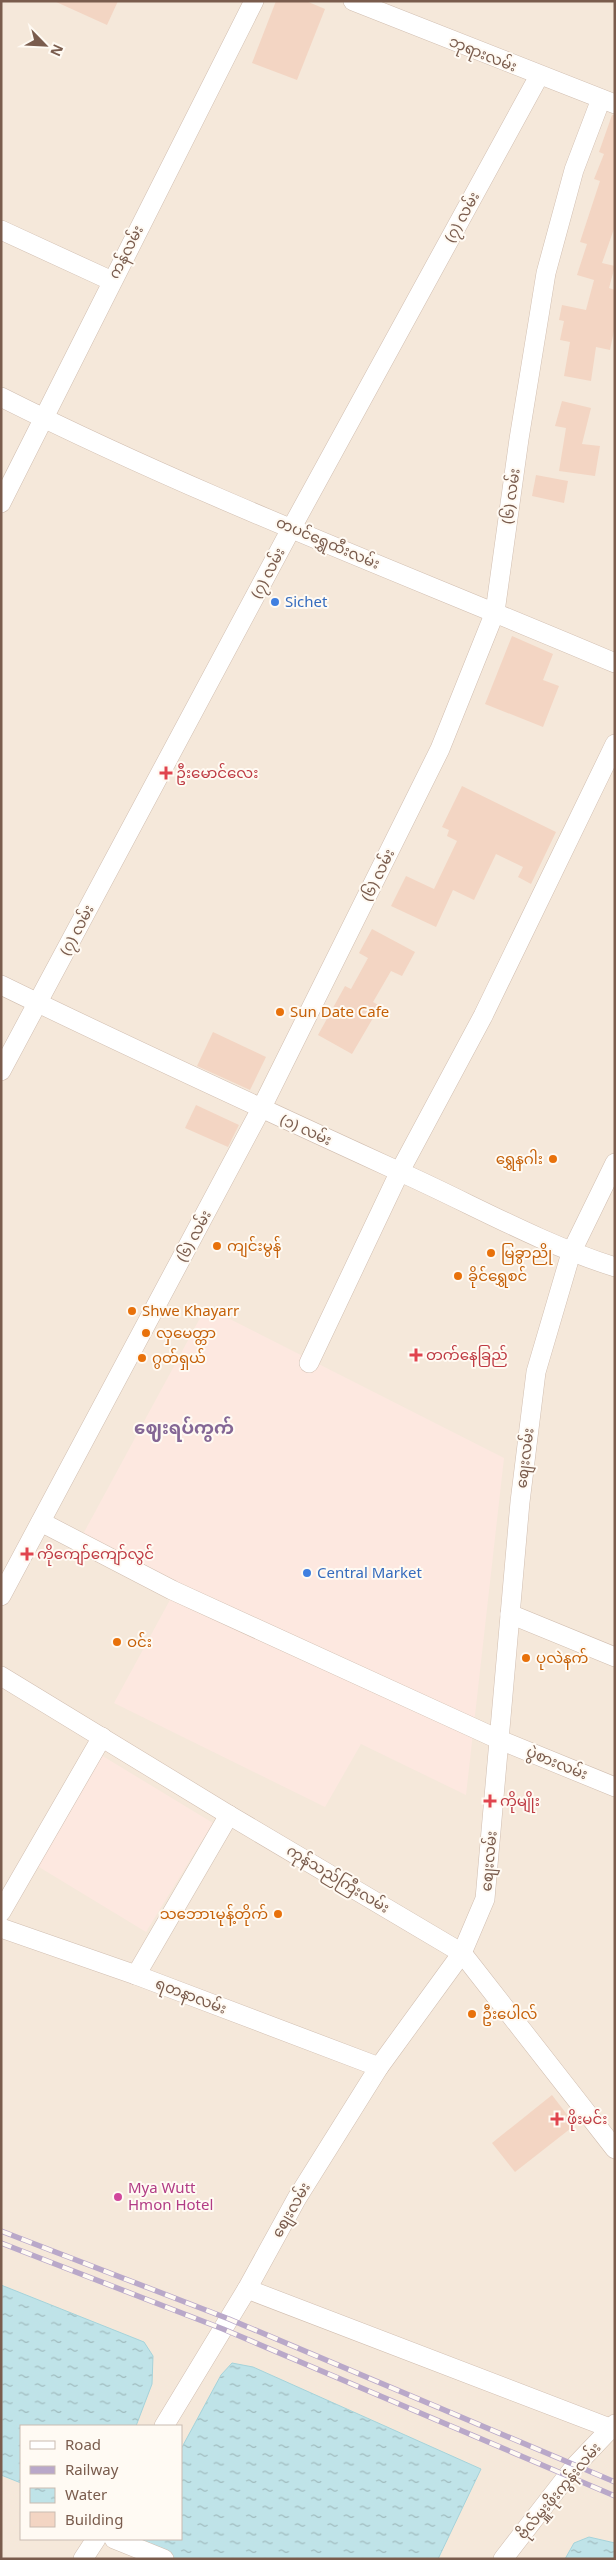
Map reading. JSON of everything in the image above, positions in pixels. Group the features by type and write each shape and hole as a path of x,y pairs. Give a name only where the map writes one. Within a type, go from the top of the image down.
{"street":[{"name":"ကန်လမ်း","path":"1,504 254,1"},
{"name":"ဘုရားလမ်း","path":"353,1 608,102"},
{"name":"(၇) လမ်း","path":"1,1071 291,529 539,76"},
{"name":"(၆) လမ်း","path":"1,1596 261,1109 440,749 495,612 518,439 546,273 574,170 608,102"},
{"path":"1,230 112,281"},
{"name":"တပင်ရွှေထီးလမ်း","path":"1,397 43,418 291,529 615,663"},
{"path":"309,1363 400,1172 483,1016 615,744"},
{"name":"(၁) လမ်း","path":"1,985 570,1253 615,1267"},
{"name":"စျေးလမ်း","path":"165,2425 247,2289 297,2198 379,2067 462,1953 485,1898 520,1502 536,1372 570,1253 615,1163"},
{"name":"ပွဲစားလမ်း","path":"40,1522 172,1590 500,1740 615,1787"},
{"path":"510,1614 615,1657"},
{"name":"ကုန်သည်ကြီးလမ်း","path":"1,1676 229,1815 462,1953 615,2149"},
{"path":"1,1912 102,1738"},
{"path":"136,1975 229,1815"},
{"name":"ရတနာလမ်း","path":"1,1928 136,1975 379,2067"},
{"path":"247,2289 614,2428"},
{"name":"ဗိုလ်မှူးဖိုးကွန်းလမ်း","path":"503,2559 575,2466 614,2428"},
{"path":"83,2559 95,2540"},
{"path":"116,2540 164,2559"}],"shaded area":[{"path":"1,1 615,1 615,2559 1,2559"},
{"name":"Central Market","path":"206,1307 504,1458 466,1795 361,1744 325,1807 114,1703 171,1598 75,1549"},
{"path":"101,1755 213,1823 146,1932 34,1864"}],"water":[{"path":"1,2285 144,2342 153,2356 152,2384 136,2425 20,2425 20,2483 1,2475"},
{"path":"232,2363 253,2367 481,2469 438,2559 174,2559 160,2554 144,2542 144,2540 182,2540 182,2447 221,2375"},
{"path":"589,2537 615,2543 615,2559 565,2559 574,2543"}],"building":[{"path":"54,1 118,1 107,25"},
{"path":"276,1 306,1 325,9 297,80 252,63"},
{"path":"612,115 615,115 615,226 602,263 615,266 609,288 615,290 615,326 610,350 596,347 591,381 564,376 570,342 560,340 564,321 559,320 562,305 586,310 594,280 577,275 587,244 580,242 600,181 594,179 604,154 599,152"},
{"path":"562,401 591,408 582,444 600,446 595,476 559,471 566,428 555,426"},
{"path":"536,475 568,481 564,503 532,496"},
{"path":"512,636 553,654 543,680 559,686 543,727 485,704"},
{"path":"462,786 556,832 531,884 518,877 523,867 496,854 474,900 453,890 436,927 391,906 406,876 434,889 457,841 447,836 449,830 442,827"},
{"path":"372,929 415,952 402,976 391,971 373,1002 380,1006 352,1054 318,1035 345,986 351,989 368,958 359,953"},
{"path":"213,1032 266,1057 250,1090 197,1066"},
{"path":"196,1105 239,1125 228,1147 185,1128"},
{"path":"552,2095 575,2125 515,2172 492,2143"}],"railway":[{"path":"1,2231 229,2319 615,2482"},
{"path":"1,2243 223,2329 615,2496"}],"place":[{"name":"Sichet","path":"275,602"},
{"name":"ဦးမောင်လေး","path":"166,773"},
{"name":"Sun Date Cafe","path":"280,1012"},
{"name":"ရွှေနဂါး","path":"553,1159"},
{"name":"ကျင်းမွန်","path":"217,1246"},
{"name":"မြခွာညို","path":"491,1253"},
{"name":"ခိုင်ရွှေစင်","path":"458,1276"},
{"name":"Shwe Khayarr","path":"132,1311"},
{"name":"လှမေတ္တာ","path":"146,1333"},
{"name":"တက်နေခြည်","path":"416,1355"},
{"name":"ဂွတ်ရှယ်","path":"142,1358"},
{"name":"ကိုကျော်ကျော်လွင်","path":"27,1554"},
{"name":"Central Market","path":"307,1573"},
{"name":"ဝင်း","path":"117,1642"},
{"name":"ပုလဲနက်","path":"526,1658"},
{"name":"ကိုမျိုး","path":"490,1801"},
{"name":"သဘောၤမုန့်တိုက်","path":"278,1914"},
{"name":"ဦးပေါလ်","path":"472,2014"},
{"name":"ဖိုးမင်း","path":"557,2119"},
{"name":"Mya Wutt Hmon Hotel","path":"118,2197"}],"district":[{"name":"ဈေးရပ်ကွက်","path":"184,1428"}]}
